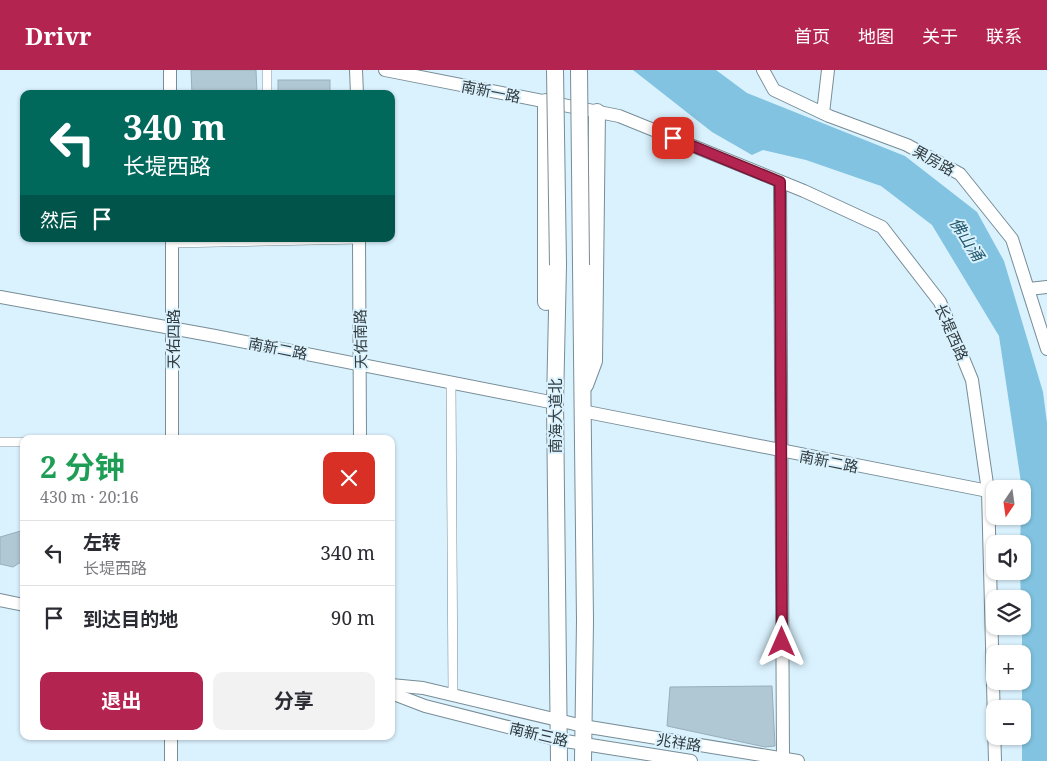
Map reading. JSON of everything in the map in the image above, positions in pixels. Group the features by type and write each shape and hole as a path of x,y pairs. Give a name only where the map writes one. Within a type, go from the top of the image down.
{"highway":[{"name":"南海大道北","path":"555,70 558,265 554,403 560,722 559,761"},
{"name":"南海大道北","path":"578,70 585,621 583,761"},
{"path":"546,102 546,348 555,371"},
{"path":"582,394 594,360 597,112"}],"street":[{"path":"170,70 170,90"},
{"path":"267,70 267,90"},
{"path":"356,70 357,90"},
{"name":"南新一路","path":"385,70 597,112"},
{"name":"果房路","path":"763,70 774,90 823,113 907,145 960,174 1012,239 1047,349"},
{"path":"823,113 828,70"},
{"name":"长堤西路","path":"597,112 619,116 780,182 882,227 940,302 972,380 986,480"},
{"path":"780,182 783,757"},
{"name":"天佑四路","path":"172,242 172,435"},
{"name":"天佑南路","path":"359,242 360,435"},
{"path":"1030,293 1047,287"},
{"path":"1030,293 1047,295"},
{"name":"南新二路","path":"0,298 215,336 554,403"},
{"path":"451,383 453,696"},
{"name":"南新二路","path":"582,412 986,491"},
{"path":"0,442 20,442"},
{"name":"长堤西路","path":"989,525 995,761"},
{"path":"0,600 20,604"},
{"name":"南新三路","path":"395,685 423,688 560,722"},
{"name":"南新三路","path":"395,695 425,706 560,740 690,761"},
{"name":"兆祥路","path":"560,722 783,757 798,761"},
{"path":"171,740 171,761"}],"water":[{"name":"佛山涌","path":"633,70 716,70 747,93 905,156 977,212 1004,261 1043,392 1047,423 1047,761 1022,761 1022,745 1031,745 1031,700 1022,700 1022,690 1031,690 1031,645 1022,645 1022,635 1031,635 1031,590 1021,590 1020,580 1031,580 1031,535 1020,535 1021,525 1031,525 1031,480 1021,480 999,336 932,225 881,186 806,160 763,150 752,155 712,132"}],"building":[{"path":"191,70 256,70 257,90 192,90"},
{"path":"278,80 330,80 330,90 278,90"},
{"path":"20,531 20,563 13,567 0,564 0,537"},
{"path":"772,686 775,746 765,747 667,726 670,687"}],"route":[{"path":"673,138 780,182 782,642"}]}
